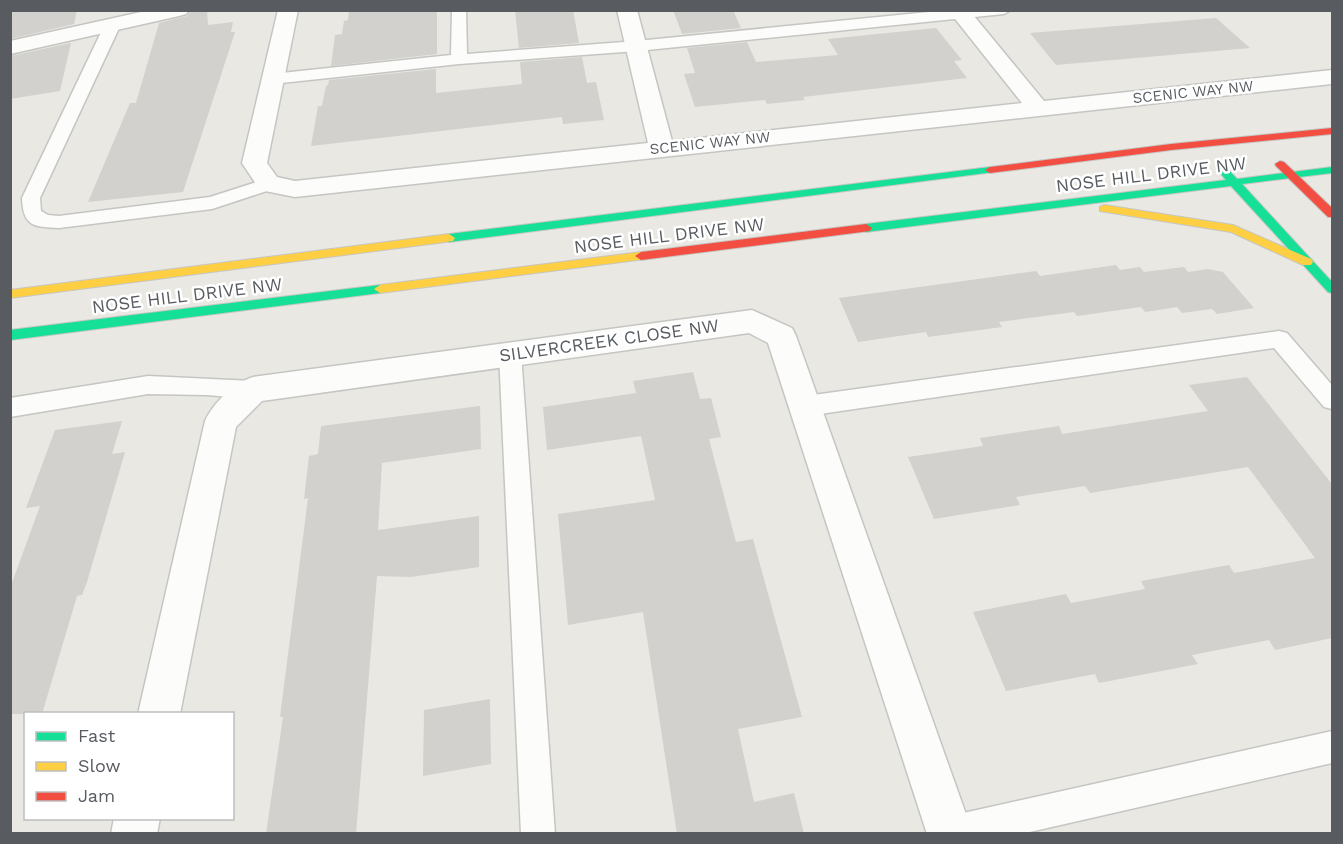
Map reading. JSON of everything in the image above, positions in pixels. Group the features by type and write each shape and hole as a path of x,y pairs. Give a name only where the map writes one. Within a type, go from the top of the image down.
{"main road":[{"name":"NOSE HILL DRIVE NW","path":"10,294 1200,145 1332,131"},
{"path":"1256,139 1332,214"},
{"path":"1200,145 1332,289"},
{"name":"NOSE HILL DRIVE NW","path":"10,335 1332,170"},
{"path":"1065,203 1233,229 1307,262"}],"street":[{"path":"10,48 179,10"},
{"path":"269,184 254,163 288,10"},
{"path":"627,10 662,148"},
{"path":"960,12 1038,108"},
{"name":"SCENIC WAY NW","path":"269,184 295,189 1332,77"},
{"name":"SILVERCREEK CLOSE NW","path":"253,390 752,321 781,336 950,833"},
{"path":"159,712 221,422 253,390"}],"lane":[{"path":"459,10 459,59"},
{"path":"794,10 804,28"},
{"path":"272,79 459,59 637,46 960,12 1004,10"},
{"path":"112,26 31,198 32,214 44,221 59,222 212,203 269,184"},
{"path":"806,406 1279,339 1332,400"},
{"path":"510,354 538,834"},
{"path":"10,408 148,385 207,386 253,390"},
{"path":"950,833 1332,747"}],"building":[{"path":"10,10 77,10 74,24 10,39"},
{"path":"191,10 207,10 208,25 233,22 231,32 235,32 183,192 88,202 130,103 136,103 159,23 187,16"},
{"path":"349,10 437,10 437,54 331,66 335,35 342,34 344,21 348,20"},
{"path":"515,10 573,10 579,43 519,48"},
{"path":"673,10 733,10 741,28 682,34"},
{"path":"1216,18 1250,48 1056,65 1030,33"},
{"path":"936,28 962,60 954,61 967,78 803,97 805,100 767,104 765,100 695,107 684,74 695,73 687,48 747,42 756,62 838,55 828,39"},
{"path":"71,43 60,91 10,99 10,56"},
{"path":"582,57 587,83 596,82 604,120 563,124 562,117 311,146 318,106 322,106 329,80 436,69 436,93 522,84 520,62"},
{"path":"1116,265 1120,270 1140,267 1144,272 1184,267 1188,272 1208,269 1223,272 1254,308 1217,314 1212,309 1182,313 1177,307 1145,312 1141,307 1077,316 1074,312 999,322 1002,327 928,337 926,332 858,342 839,298 1036,271 1040,276"},
{"path":"693,372 700,399 711,398 721,437 709,439 736,542 753,539 802,717 738,729 754,802 794,793 804,834 677,834 643,612 568,625 558,514 655,500 641,436 547,450 543,407 636,393 633,381"},
{"path":"1247,377 1332,484 1332,638 1275,650 1269,640 1192,655 1198,664 1099,683 1095,674 1006,691 973,612 1066,594 1071,603 1145,589 1141,581 1229,565 1234,573 1315,558 1248,467 1090,493 1085,486 1016,497 1020,505 934,519 908,457 983,446 980,438 1059,426 1062,434 1208,411 1189,385"},
{"path":"480,406 481,449 382,463 378,530 479,516 479,567 411,577 377,576 356,834 266,834 283,717 280,717 308,498 304,499 309,456 318,454 321,426"},
{"path":"122,421 112,454 125,452 87,582 82,595 77,596 43,712 10,714 10,588 40,506 26,508 55,430"},
{"path":"490,699 491,764 423,776 424,710"}],"traffic: fast":[{"path":"1221,168 1332,289"},
{"path":"449,238 990,170"},
{"path":"866,228 1332,170"},
{"path":"10,335 380,289"}],"traffic: slow":[{"path":"1104,209 1233,229 1307,262"},
{"path":"10,294 449,238"},
{"path":"380,289 641,256"}],"traffic: jam":[{"path":"990,170 1171,147 1332,131"},
{"path":"1280,164 1332,214"},
{"path":"641,256 866,228"}]}
